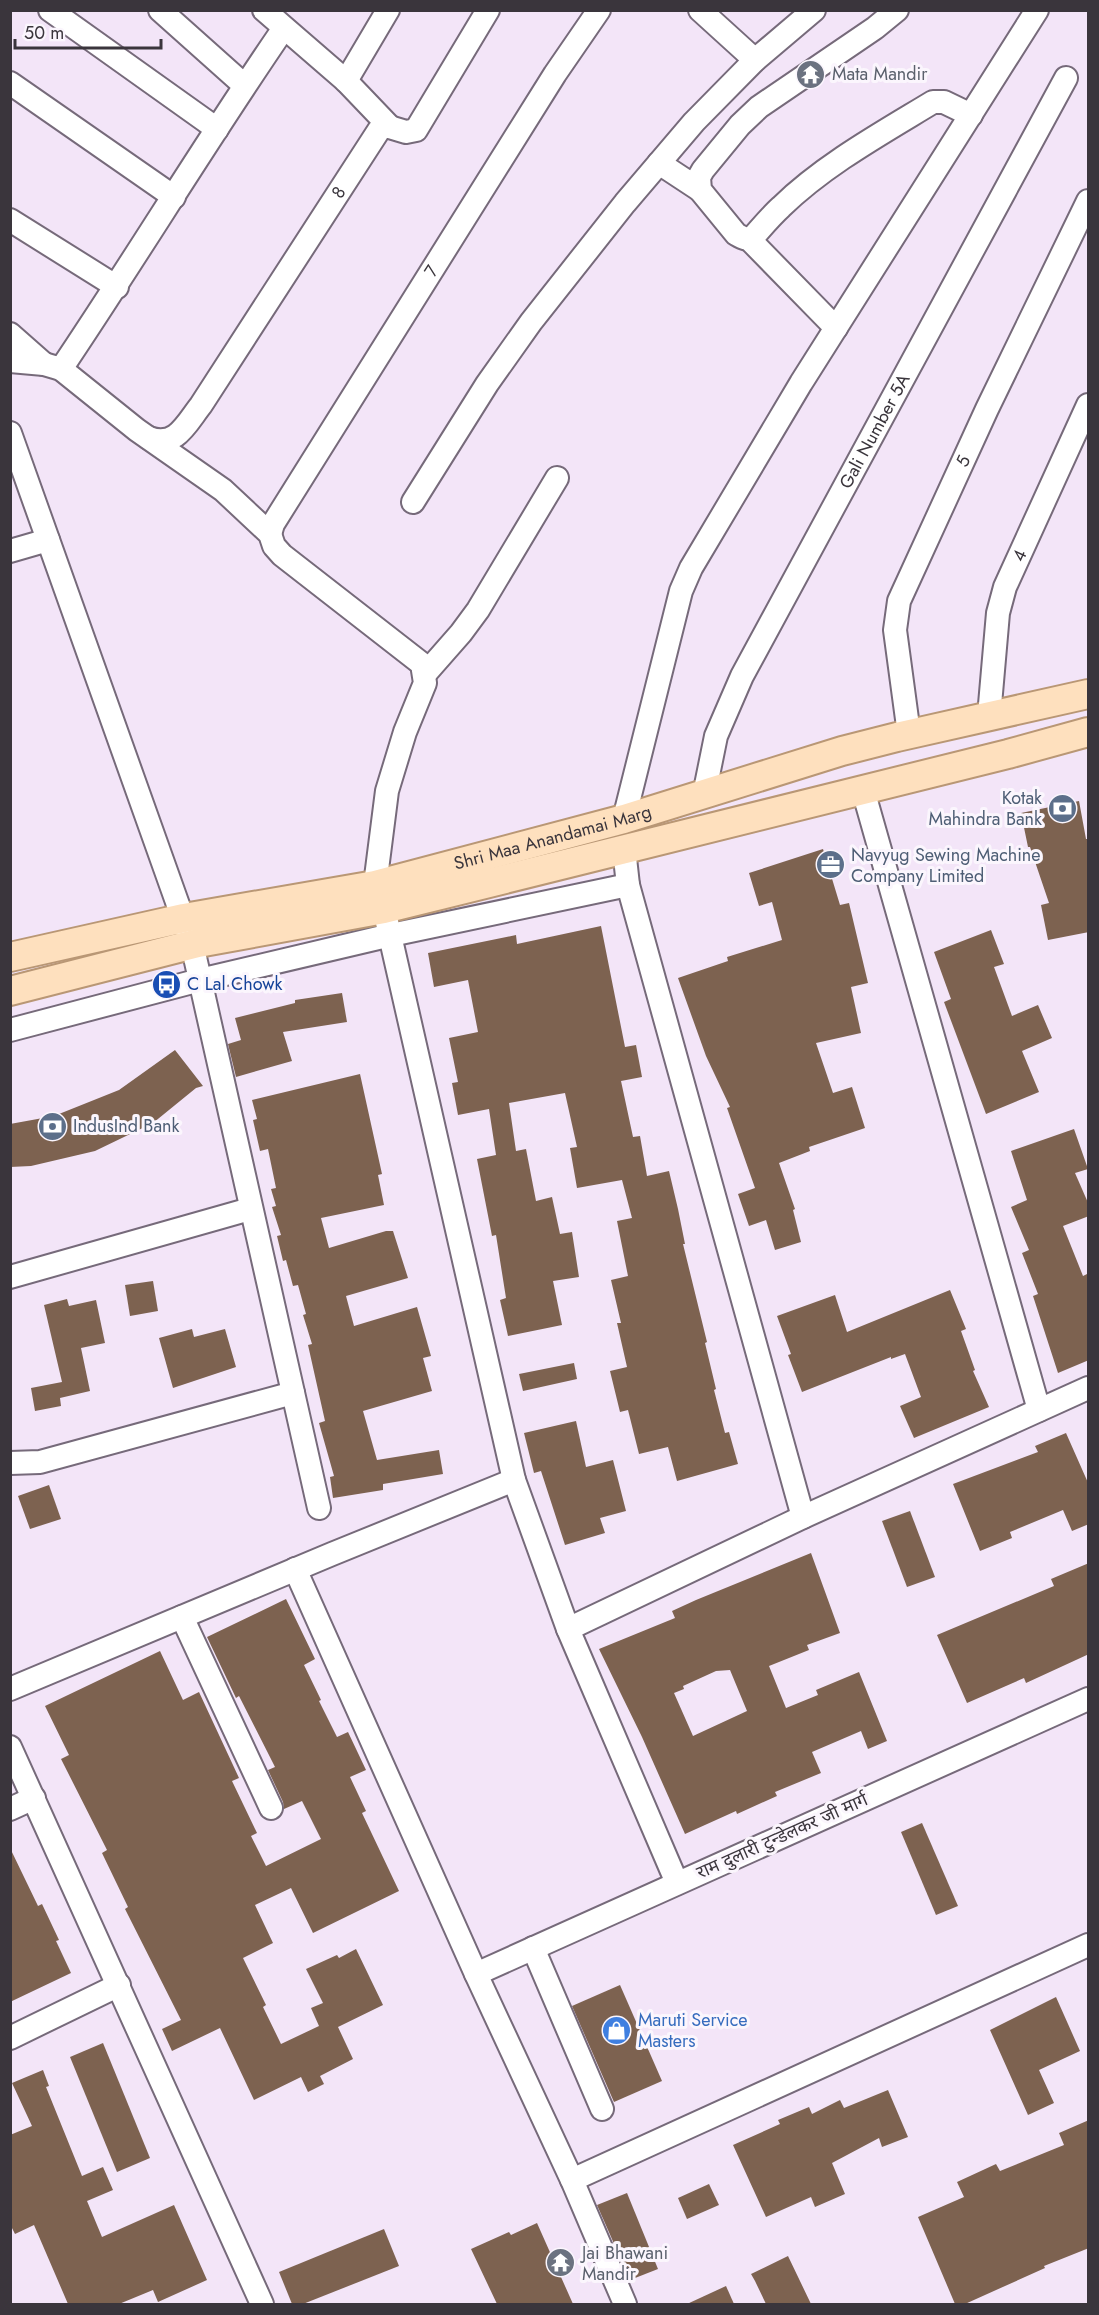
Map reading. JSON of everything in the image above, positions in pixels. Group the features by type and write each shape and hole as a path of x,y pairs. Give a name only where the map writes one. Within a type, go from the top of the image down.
{"main road":[{"name":"Shri Maa Anandamai Marg","path":"383,910 624,819 842,752 909,734 1089,694"},
{"name":"Shri Maa Anandamai Marg","path":"10,957 188,931 383,910 1089,732"},
{"name":"Shri Maa Anandamai Marg","path":"10,991 188,931"}],"street":[{"path":"50,10 217,129"},
{"path":"160,10 244,85"},
{"path":"264,10 346,81 390,127 406,132 416,130 488,10"},
{"path":"346,81 388,10"},
{"path":"700,10 755,60"},
{"path":"700,190 699,177 740,125 759,107 875,28 897,10"},
{"path":"624,819 681,591 691,568 801,383 1037,10"},
{"name":"7","path":"270,534 273,524 594,12"},
{"path":"413,502 487,384 531,322 694,122 799,15"},
{"path":"52,367 117,287 244,85 284,28"},
{"name":"Gali Number 5A","path":"704,795 716,736 738,683 1066,78"},
{"path":"10,83 174,197"},
{"path":"659,163 700,190 736,234 743,239 748,239 753,237 782,205 811,182 858,148 933,102 944,102 971,115"},
{"name":"8","path":"149,438 160,442 173,438 201,405 379,130 386,126 390,127"},
{"name":"5","path":"909,734 895,630 899,601 987,409 1089,201"},
{"path":"10,220 117,287"},
{"path":"748,239 836,327"},
{"path":"10,334 52,367 223,490 270,534 274,546 282,555 422,664 425,683 405,732 387,791 383,910 514,1480 568,1629 677,1883"},
{"path":"10,361 52,367"},
{"name":"4","path":"989,716 998,613 1005,587 1089,405"},
{"path":"10,433 188,931 319,1508"},
{"path":"425,674 478,610 557,478"},
{"path":"10,552 48,540"},
{"path":"863,790 1039,1410"},
{"path":"624,849 628,885 803,1516"},
{"path":"10,1030 200,980 383,910 628,885"},
{"path":"10,1276 250,1209"},
{"path":"568,1629 803,1516 1089,1388"},
{"path":"10,1463 40,1462 292,1393"},
{"path":"10,1689 294,1569 514,1480"},
{"path":"294,1569 476,1974 572,2180 625,2304"},
{"path":"182,1617 271,1808"},
{"name":"राम दुलारी टुन्डेलकर जी मार्ग","path":"476,1974 1089,1699"},
{"path":"10,1747 261,2304"},
{"path":"10,1809 34,1798"},
{"path":"572,2180 1089,1945"},
{"path":"532,1948 602,2109"},
{"path":"10,2038 119,1985"}],"building":[{"path":"1079,801 1086,839 1089,839 1089,932 1048,940 1041,905 1049,903 1030,847 1028,847 1021,813"},
{"path":"823,849 840,905 849,903 868,983 851,987 861,1033 816,1043 833,1093 852,1087 865,1128 809,1147 810,1151 779,1163 795,1209 793,1210 801,1242 775,1250 766,1220 749,1226 738,1194 755,1188 727,1108 730,1107 706,1056 678,978 728,961 727,957 782,940 772,902 759,906 749,873"},
{"path":"601,926 625,1047 636,1045 642,1077 621,1081 633,1137 640,1136 647,1176 669,1171 685,1244 683,1244 707,1342 705,1343 716,1389 714,1390 725,1433 729,1432 738,1464 677,1481 668,1447 639,1454 628,1410 620,1412 610,1371 627,1367 617,1323 621,1323 611,1280 628,1276 617,1221 632,1218 622,1180 577,1188 570,1148 577,1147 565,1093 509,1103 516,1151 526,1149 536,1201 552,1197 560,1234 572,1232 579,1277 553,1281 562,1325 508,1336 500,1300 506,1298 496,1235 492,1236 477,1159 496,1155 489,1109 458,1115 452,1083 458,1082 449,1038 478,1032 468,980 434,987 428,953 516,935 517,944"},
{"path":"991,930 1004,964 994,967 1012,1016 1038,1005 1052,1038 1022,1051 1039,1092 986,1114 944,1002 951,999 934,952"},
{"path":"342,993 347,1022 283,1032 292,1061 236,1077 228,1044 241,1040 235,1018 295,1003 295,1000"},
{"path":"175,1050 203,1086 196,1088 153,1123 95,1151 31,1166 10,1167 10,1124 54,1116 119,1090"},
{"path":"360,1074 382,1174 378,1175 384,1205 321,1218 329,1248 393,1231 408,1278 346,1296 354,1326 417,1307 431,1356 423,1358 432,1391 363,1411 377,1460 439,1450 443,1474 383,1484 383,1490 333,1498 330,1477 334,1476 319,1423 325,1421 308,1345 312,1344 303,1315 306,1314 298,1285 293,1286 286,1260 283,1261 277,1236 281,1235 272,1207 276,1206 271,1189 276,1188 268,1149 260,1151 253,1120 257,1119 252,1100"},
{"path":"1074,1129 1088,1169 1075,1173 1089,1205 1089,1216 1063,1226 1083,1276 1089,1273 1089,1360 1058,1373 1033,1296 1038,1294 1022,1253 1029,1250 1011,1207 1027,1200 1011,1151"},
{"path":"153,1281 158,1311 130,1316 125,1285"},
{"path":"950,1290 966,1329 961,1331 975,1370 973,1371 989,1407 914,1438 900,1406 921,1397 905,1354 891,1359 891,1357 802,1392 777,1316 835,1295 847,1332"},
{"path":"67,1299 69,1306 96,1300 105,1343 81,1348 90,1391 60,1398 61,1406 35,1411 31,1388 62,1382 44,1305"},
{"path":"192,1329 194,1337 225,1329 236,1367 173,1388 159,1338"},
{"path":"574,1363 577,1379 523,1391 519,1374"},
{"path":"576,1421 586,1467 613,1460 626,1511 600,1518 605,1533 565,1545 541,1471 534,1473 524,1433"},
{"path":"1066,1433 1089,1485 1089,1524 1072,1531 1063,1510 1010,1532 1012,1538 980,1551 953,1484 1038,1452 1035,1446"},
{"path":"49,1485 61,1519 30,1529 18,1496"},
{"path":"910,1511 935,1577 907,1587 882,1521"},
{"path":"811,1553 840,1633 807,1645 809,1650 769,1666 786,1708 818,1695 816,1690 859,1672 887,1741 868,1749 861,1731 812,1752 821,1773 775,1792 777,1796 737,1814 736,1811 685,1834 642,1737 599,1649 675,1618 672,1611","holes":["730,1670 747,1711 693,1736 674,1693 684,1689 683,1686 716,1671"]},
{"path":"1089,1563 1089,1654 1026,1683 1024,1678 967,1703 937,1635 1054,1586 1051,1579"},
{"path":"286,1599 315,1659 304,1665 321,1700 319,1701 337,1737 348,1732 366,1770 350,1777 366,1811 362,1813 399,1891 313,1933 291,1888 255,1905 273,1943 243,1958 266,2005 263,2007 281,2044 319,2026 311,2008 323,2003 306,1969 337,1955 339,1958 356,1949 383,2005 338,2027 353,2059 320,2076 324,2084 308,2092 301,2077 254,2100 220,2028 172,2051 162,2029 181,2020 125,1909 128,1907 102,1853 107,1850 61,1759 69,1755 45,1706 160,1651 183,1700 199,1692 239,1778 232,1781 257,1833 251,1836 266,1866 321,1839 302,1801 284,1809 268,1770 275,1767 239,1696 236,1698 207,1637"},
{"path":"922,1823 958,1906 936,1915 901,1832"},
{"path":"10,1848 38,1906 42,1904 71,1973 10,2002"},
{"path":"620,1985 662,2081 614,2102 572,2006"},
{"path":"1056,1997 1080,2051 1039,2070 1054,2103 1028,2115 990,2030"},
{"path":"103,2043 150,2158 117,2172 70,2057"},
{"path":"43,2070 49,2086 46,2087 82,2176 103,2167 113,2190 87,2201 102,2237 174,2205 207,2280 158,2302 153,2290 119,2304 68,2304 34,2225 15,2234 10,2224 10,2135 32,2126 12,2083"},
{"path":"888,2090 908,2137 882,2147 879,2138 832,2163 845,2194 815,2207 811,2197 766,2217 733,2145 780,2124 778,2120 809,2107 812,2114 840,2100 844,2108"},
{"path":"1089,2120 1089,2248 1044,2266 1045,2268 965,2304 955,2304 918,2217 964,2197 957,2182 996,2164 1000,2171 1064,2145 1059,2133"},
{"path":"709,2184 719,2205 687,2219 678,2198"},
{"path":"627,2193 658,2269 630,2280 597,2205"},
{"path":"537,2223 573,2304 497,2304 471,2249 509,2232 511,2235"},
{"path":"384,2229 399,2266 303,2304 292,2304 279,2272"},
{"path":"788,2256 811,2304 766,2304 751,2274"},
{"path":"726,2286 734,2304 687,2304"}],"place":[{"name":"Mata Mandir","path":"811,74"},
{"name":"Kotak Mahindra Bank","path":"1063,808"},
{"name":"Navyug Sewing Machine Company Limited","path":"830,865"},
{"name":"C Lal Chowk","path":"166,984"},
{"name":"IndusInd Bank","path":"52,1126"},
{"name":"Maruti Service Masters","path":"617,2030"},
{"name":"Jai Bhawani Mandir","path":"561,2263"}]}
